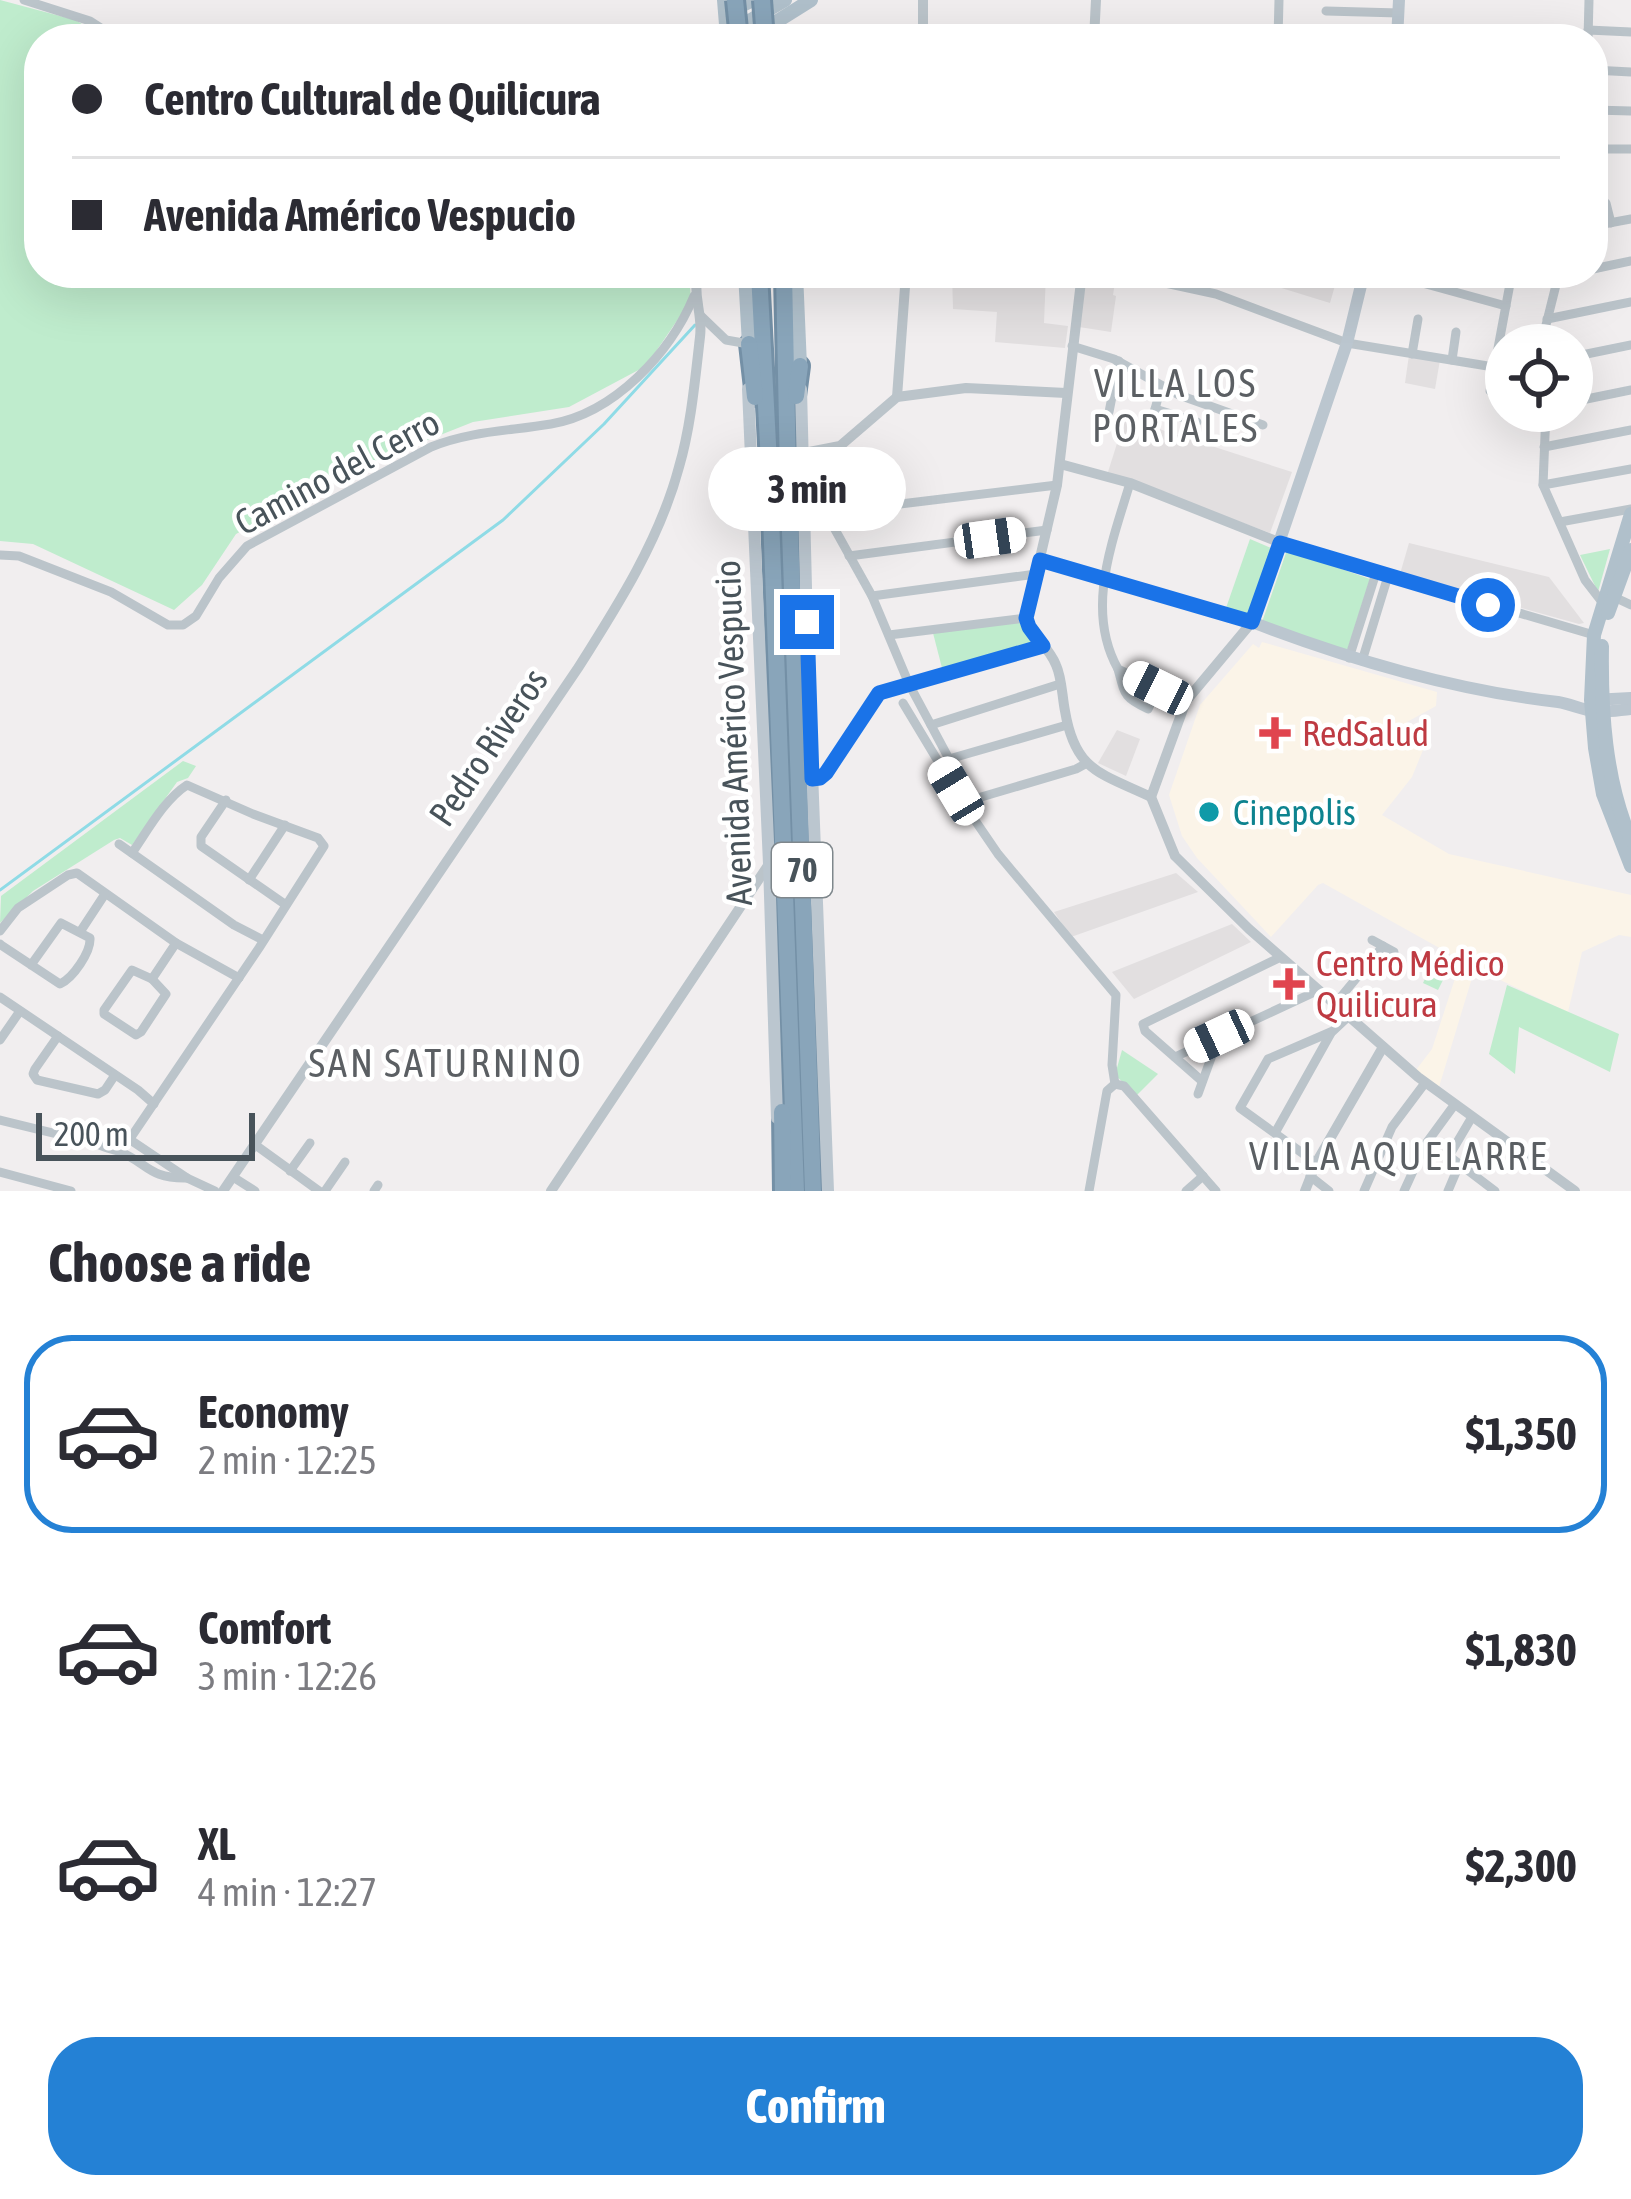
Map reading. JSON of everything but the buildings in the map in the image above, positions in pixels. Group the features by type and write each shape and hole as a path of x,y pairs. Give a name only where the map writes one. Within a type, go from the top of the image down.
{"highway":[{"name":"70","path":"760,288 796,1191"},
{"name":"70","path":"784,288 813,1191"},
{"path":"748,344 769,463"},
{"path":"788,474 800,366"},
{"path":"781,1191 789,1016"}],"main road":[{"path":"785,24 811,0"},
{"path":"728,4 771,1"},
{"path":"745,24 771,1"},
{"name":"Avenida Américo Vespucio","path":"746,288 781,1191"},
{"path":"797,288 829,1191"},
{"path":"1361,288 1348,343 1252,622 1356,659 1502,696 1631,709"},
{"path":"1630,835 1597,705 1608,599 1631,512"},
{"path":"1631,550 1594,635 1603,794 1631,866"},
{"path":"1597,705 1631,698"}],"street":[{"path":"24,0 95,24"},
{"path":"1326,11 1399,6"},
{"path":"1608,211 1611,223"},
{"path":"1608,224 1631,219"},
{"path":"694,296 695,288"},
{"path":"897,397 905,288"},
{"path":"1080,288 1057,484 1026,618 1056,664 1075,750 1087,763 1150,797 1180,863 1318,990 1425,1083 1575,1191"},
{"path":"1188,288 1348,343 1485,366"},
{"path":"1441,288 1506,306"},
{"path":"1504,324 1509,288"},
{"path":"1546,324 1555,288"},
{"name":"Pedro Riveros","path":"219,1191 433,883 618,604 655,531 680,465 699,343 700,315 694,296"},
{"name":"Camino del Cerro","path":"0,555 19,556 110,592 168,625 183,625 196,616 219,578 247,546 430,447 456,436 555,423 586,414 637,376 667,343 694,296"},
{"path":"1547,319 1631,302"},
{"path":"700,315 726,340 748,344"},
{"path":"1412,353 1418,319"},
{"path":"1452,360 1456,332"},
{"path":"1593,353 1631,345"},
{"path":"1072,346 1119,361 1161,386 1264,425"},
{"path":"1109,412 1119,361"},
{"path":"1161,386 1153,415 1196,424 1203,404"},
{"path":"804,453 840,446 897,397 966,388 1066,393"},
{"path":"1593,398 1631,390"},
{"path":"1544,447 1631,430"},
{"path":"1545,432 1543,485 1585,580 1608,599 1631,605"},
{"path":"1060,464 1130,483 1280,543 1594,635"},
{"path":"1543,485 1631,469"},
{"path":"1130,483 1103,579 1104,630 1126,698 1148,710 1158,688"},
{"path":"826,514 1057,484"},
{"path":"818,500 872,596 960,790 971,800 1087,763"},
{"path":"1560,522 1631,512"},
{"path":"849,556 1047,530"},
{"path":"1040,560 1252,622 1186,701 1150,797"},
{"path":"872,596 1036,574"},
{"path":"1356,659 1364,613 1382,575"},
{"path":"1356,659 1376,616 1382,575"},
{"path":"1364,613 1376,616"},
{"path":"889,635 1026,618"},
{"path":"812,779 826,773 879,693 1043,646"},
{"path":"1118,669 1186,701"},
{"path":"931,725 1060,684"},
{"path":"903,703 998,854 1117,995 1115,1084"},
{"path":"949,759 1067,725"},
{"path":"125,1146 324,846 319,838 189,785 182,787 132,853"},
{"path":"226,800 200,844 286,905"},
{"path":"249,880 285,825"},
{"path":"118,844 262,943"},
{"path":"551,1191 769,864"},
{"path":"0,931 18,908 71,873 79,874 237,981"},
{"path":"755,884 770,889"},
{"path":"80,932 105,894"},
{"path":"0,944 31,965 63,984 91,945 90,938 62,923 31,965"},
{"path":"152,979 176,943"},
{"path":"1335,1004 1383,946"},
{"path":"1202,1081 1145,1031 1146,1021 1281,957"},
{"path":"136,970 152,979 165,990 166,998 140,1032 133,1035 106,1017 104,1010 128,973 136,970"},
{"path":"1174,1057 1318,990"},
{"path":"0,997 138,1090 148,1092 156,1102"},
{"path":"0,1040 20,1011"},
{"path":"1316,1162 1240,1108 1268,1059 1333,1030 1349,1016"},
{"path":"1275,1133 1333,1030"},
{"path":"58,1036 35,1069 37,1080 98,1094 115,1075"},
{"path":"1198,1094 1219,1036"},
{"path":"1305,1191 1316,1162 1383,1047"},
{"path":"1364,1191 1393,1127 1425,1083"},
{"path":"1115,1084 1124,1086 1216,1191"},
{"path":"1089,1191 1108,1091 1115,1084"},
{"path":"1404,1191 1425,1145 1455,1104"},
{"path":"1472,1117 1450,1158 1493,1191"},
{"path":"0,1120 107,1149 144,1149 187,1178 219,1191"},
{"path":"290,1171 310,1143"},
{"path":"254,1144 322,1191 345,1162"},
{"path":"125,1146 135,1162 160,1176 187,1178"},
{"path":"135,1162 144,1149"},
{"path":"1448,1191 1459,1165"},
{"path":"0,1172 71,1191"},
{"path":"16,1191 21,1176"},
{"path":"1186,1191 1203,1176"},
{"path":"1310,1176 1329,1191"},
{"path":"233,1177 255,1191"},
{"path":"1552,1191 1556,1177"}],"shaded area":[{"path":"952,288 1045,288 1044,323 1068,326 1065,348 995,342 997,312 953,309"},
{"path":"1085,288 1114,288 1111,332 1079,327"},
{"path":"1281,288 1334,288 1330,303"},
{"path":"1409,355 1440,360 1435,389 1405,383"},
{"path":"1125,418 1292,472 1270,533 1108,472"},
{"path":"1409,543 1549,577 1584,623 1400,574"},
{"path":"1262,642 1437,692 1436,706 1407,722 1422,737 1423,750 1412,777 1382,815 1449,854 1631,895 1631,937 1619,935 1582,952 1568,1012 1475,968 1439,1087 1416,1070 1432,1049 1461,960 1323,883 1271,937 1197,858 1182,836 1169,795 1200,705 1253,644 1259,648"},
{"path":"1117,730 1140,739 1126,776 1098,763"},
{"path":"1176,873 1198,892 1071,937 1054,912"},
{"path":"1232,924 1251,942 1134,999 1112,972"}],"green space":[{"path":"0,0 82,24 24,24 24,288 690,288 691,300 646,366 569,407 473,422 380,459 236,534 202,585 174,610 33,544 0,541"},
{"path":"1250,539 1271,548 1248,616 1226,608"},
{"path":"1610,549 1598,592 1580,555"},
{"path":"1287,550 1370,579 1347,651 1262,622"},
{"path":"1020,620 1032,644 942,668 933,633"},
{"path":"183,761 196,766 188,778 177,782 132,845 114,840 33,891 0,923 1,896"},
{"path":"1437,954 1452,962 1438,990 1423,983"},
{"path":"1507,985 1619,1034 1610,1072 1519,1027 1515,1074 1489,1054"},
{"path":"1122,1050 1158,1074 1137,1095 1115,1075"}],"waterway":[{"path":"0,890 503,520 604,424 695,325"}],"place":[{"name":"RedSalud","path":"1275,733"},
{"name":"Cinepolis","path":"1209,812"},
{"name":"Centro Médico Quilicura","path":"1289,984"}],"district":[{"name":"VILLA LOS PORTALES","path":"1176,406"},
{"name":"SAN SATURNINO","path":"446,1063"},
{"name":"VILLA AQUELARRE","path":"1399,1156"}],"route":[{"path":"807,622 812,779 826,773 879,693 1043,646 1026,618 1040,560 1252,622 1280,543 1488,605"}]}
